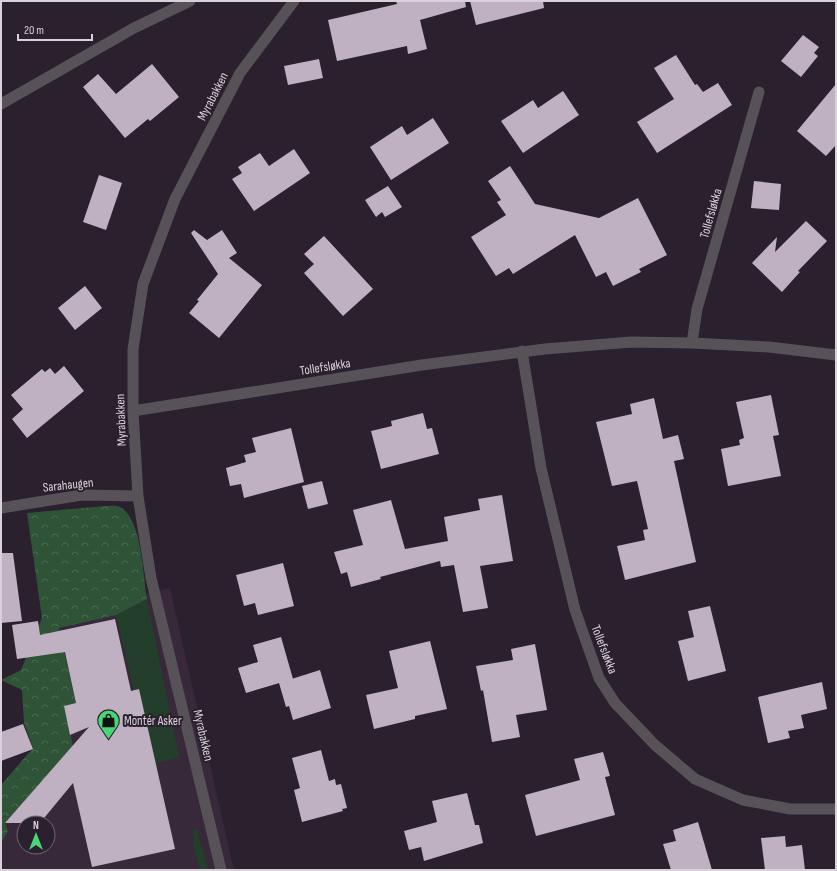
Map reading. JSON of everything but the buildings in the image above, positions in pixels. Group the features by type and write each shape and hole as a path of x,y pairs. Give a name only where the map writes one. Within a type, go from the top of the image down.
{"street":[{"path":"1,104 134,28 190,1"},
{"name":"Myrabakken","path":"221,870 151,578 138,496 133,411 133,349 144,284 174,199 240,73 294,1"},
{"name":"Tollefsløkka","path":"692,343 698,309 758,92"},
{"name":"Tollefsløkka","path":"133,411 415,366 589,344 631,342 692,343 769,347 836,354"},
{"name":"Tollefsløkka","path":"522,352 541,468 575,610 599,678 615,703 655,745 695,779 743,800 790,809 836,809"},
{"name":"Sarahaugen","path":"1,508 82,495 138,496"}],"shaded area":[{"path":"170,588 234,870 1,870 1,843 8,831 5,823 67,752 43,618"}],"green space":[{"path":"105,506 120,507 127,513 133,523 140,549 147,599 116,615 59,628 76,703 64,706 73,746 5,823 8,831 1,843 1,785 33,748 24,723 22,690 1,680 21,670 42,618 27,513"},
{"path":"147,599 179,757 151,765 116,615"},
{"path":"197,829 208,870 200,870 194,848 193,830"}],"place":[{"name":"Montér Asker","path":"109,740"}]}
